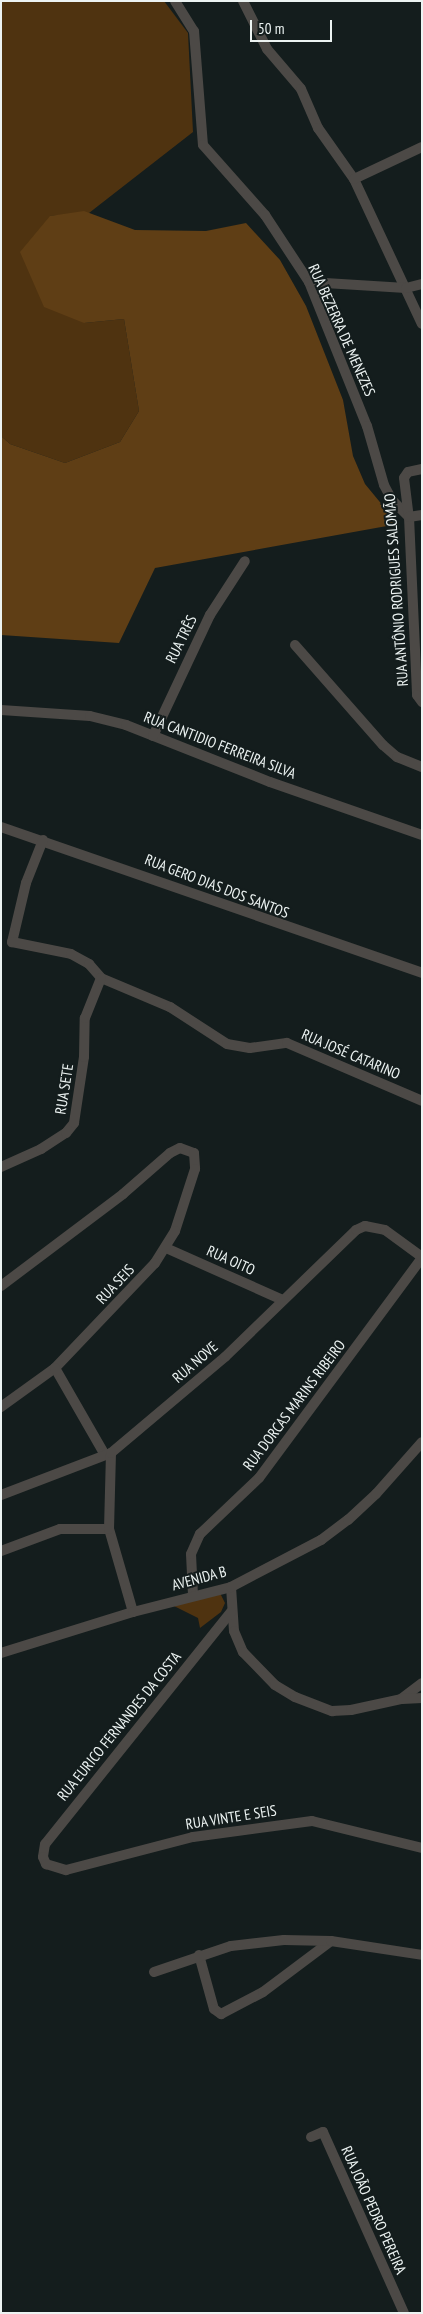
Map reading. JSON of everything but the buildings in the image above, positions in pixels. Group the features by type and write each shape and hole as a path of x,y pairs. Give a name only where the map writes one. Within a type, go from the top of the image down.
{"street":[{"name":"RUA BEZERRA DE MENEZES","path":"176,1 194,31 203,145 265,215 308,282 367,426 384,485 392,500 409,517"},
{"path":"243,1 267,50 301,89 318,128 354,179 422,324"},
{"path":"354,179 422,147"},
{"path":"308,282 406,288 422,284"},
{"name":"RUA ANTÔNIO RODRIGUES SALOMÃO","path":"422,469 406,475 417,694 422,702"},
{"path":"409,517 422,515"},
{"name":"RUA TRÊS","path":"153,736 210,615 245,561"},
{"path":"295,645 383,745 398,757 422,767"},
{"name":"RUA CANTIDIO FERREIRA SILVA","path":"1,710 90,716 126,725 422,835"},
{"name":"RUA GERO DIAS DOS SANTOS","path":"1,827 422,973"},
{"name":"RUA JOSÉ CATARINO","path":"43,840 26,882 12,942 71,954 89,964 101,978 170,1007 227,1044 250,1048 287,1043 422,1101"},
{"name":"RUA SETE","path":"1,1167 41,1149 66,1133 74,1123 84,1057 85,1018 101,978"},
{"name":"RUA SEIS","path":"1,1286 123,1194 170,1153 180,1148 189,1149 196,1160 195,1170 166,1248 55,1368 1,1407"},
{"name":"RUA NOVE","path":"1,1495 108,1454 225,1357 356,1230 365,1226 385,1230 422,1258"},
{"name":"RUA OITO","path":"166,1248 283,1300"},
{"name":"RUA DORCAS MARINS RIBEIRO","path":"193,1595 191,1554 200,1534 258,1478 422,1258"},
{"path":"55,1368 108,1454 110,1529 133,1612"},
{"name":"AVENIDA B","path":"1,1653 133,1612 231,1586 320,1540 348,1520 376,1494 422,1442"},
{"path":"1,1551 60,1530 110,1529"},
{"path":"231,1586 231,1612 243,1652 275,1685 295,1698 332,1710 351,1710 401,1699 422,1698"},
{"name":"RUA EURICO FERNANDES DA COSTA","path":"46,1864 42,1857 45,1844 231,1612"},
{"path":"401,1699 422,1683"},
{"name":"RUA VINTE E SEIS","path":"46,1864 66,1870 193,1837 312,1821 422,1848"},
{"path":"154,1972 199,1955 231,1946 274,1941 331,1941 421,1956"},
{"path":"199,1955 214,2009 221,2014 263,1992 331,1941"},
{"name":"RUA JOÃO PEDRO PEREIRA","path":"311,2137 323,2132 404,2313"}],"shaded area":[{"path":"1,1 164,1 188,33 193,132 89,213 50,216 84,323 124,319 139,411 120,442 65,463 10,444 1,436"},
{"path":"84,211 135,230 206,231 246,223 280,260 306,306 343,400 353,456 365,484 398,524 155,568 119,643 1,635 1,436 10,444 65,463 120,442 139,411 124,319 84,323 44,307 20,252 50,216"},
{"path":"220,1593 225,1603 221,1612 200,1628 198,1618 172,1605"}]}
